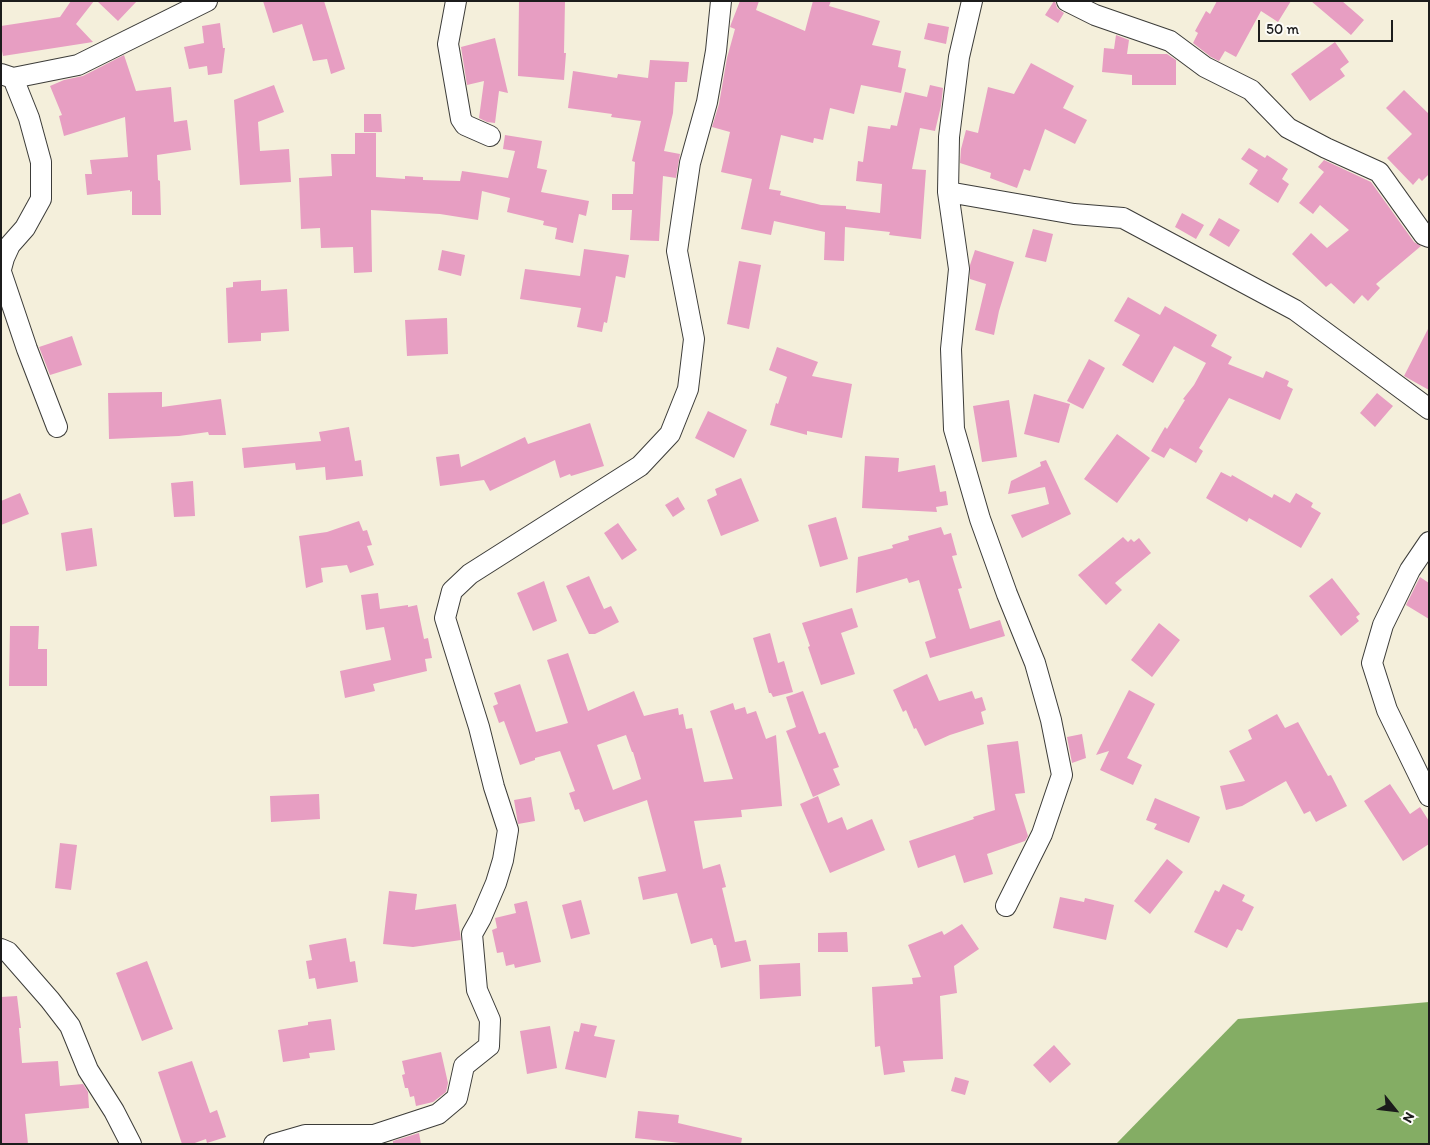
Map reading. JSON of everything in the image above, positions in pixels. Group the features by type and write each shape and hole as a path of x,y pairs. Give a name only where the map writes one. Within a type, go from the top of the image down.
{"street":[{"path":"57,427 27,349 1,270 10,245 25,228 41,199 41,162 29,118 7,76 78,65 207,1"},
{"path":"456,1 448,44 460,119 465,125 490,136"},
{"path":"274,1144 305,1135 374,1135 438,1114 457,1098 464,1066 489,1046 490,1020 477,990 472,934 496,883 503,860 508,830 494,787 480,727 446,618 452,591 470,574 640,466 670,434 688,390 694,338 677,251 690,163 707,102 722,1"},
{"path":"972,1 959,56 950,128 948,192 959,269 951,349 954,429 980,520 1034,663 1051,720 1062,775 1042,834 1006,906"},
{"path":"1067,1 1095,15 1170,41 1205,67 1251,90 1288,128 1379,172 1424,235 1429,237"},
{"path":"948,192 1074,214 1123,218 1295,310 1429,409"},
{"path":"1429,542 1410,570 1383,625 1372,662 1387,710 1429,796"},
{"path":"1,949 8,952 70,1026 88,1070 114,1111 131,1144"}],"green space":[{"path":"1429,1002 1429,1144 1116,1144 1238,1019"}],"building":[{"path":"71,1 94,1 76,24 93,42 3,56 1,26 60,17"},
{"path":"97,1 137,1 118,21"},
{"path":"263,1 324,1 345,69 331,74 327,59 313,61 302,24 273,33"},
{"path":"519,1 565,1 564,53 566,53 564,80 518,76"},
{"path":"740,1 759,1 756,10 805,31 813,1 831,1 829,6 880,21 872,45 901,51 898,67 906,69 901,93 861,85 854,114 830,108 823,140 814,138 813,143 781,135 769,189 781,191 780,195 821,205 846,206 846,209 880,213 882,184 856,181 858,161 863,162 868,126 890,129 891,125 897,126 905,92 927,97 930,85 943,88 935,131 920,128 912,169 926,170 921,239 889,235 890,232 845,227 844,261 824,260 825,232 774,221 771,235 741,229 752,179 721,172 730,132 712,127 719,104 727,58 735,29 730,27"},
{"path":"1054,1 1057,8 1064,13 1058,23 1045,15"},
{"path":"1217,1 1291,1 1278,22 1261,11 1236,57 1225,51 1219,61 1193,43 1198,33 1195,31 1206,11 1210,14"},
{"path":"1311,1 1342,1 1364,20 1351,35"},
{"path":"220,23 223,48 225,48 222,73 208,75 207,66 189,69 184,47 204,43 202,26"},
{"path":"928,23 949,27 946,44 924,39"},
{"path":"1116,35 1129,40 1127,54 1167,54 1176,60 1176,85 1132,85 1132,75 1102,72 1104,48 1114,49"},
{"path":"495,38 508,93 499,91 495,123 479,118 484,81 467,85 461,47"},
{"path":"1335,42 1349,62 1340,69 1345,76 1310,101 1291,74"},
{"path":"124,55 136,91 171,87 174,122 187,120 191,150 157,155 161,215 132,215 132,191 130,192 130,190 87,195 85,174 92,174 90,160 128,157 125,117 64,136 59,116 62,115 50,86 64,80 83,76"},
{"path":"650,60 689,62 687,82 675,82 673,113 664,151 680,154 676,178 663,176 659,241 630,240 632,210 612,210 612,194 633,194 635,162 632,161 641,121 611,117 612,114 568,108 573,71 617,78 618,74 648,78"},
{"path":"1031,63 1074,86 1063,108 1087,120 1075,144 1045,129 1030,171 1024,169 1017,188 990,178 991,173 960,163 961,149 966,130 978,133 988,87 1014,94"},
{"path":"274,85 284,112 258,122 260,151 289,149 291,182 240,185 234,100"},
{"path":"1404,90 1429,114 1429,174 1422,181 1419,178 1413,185 1387,158 1412,134 1386,108"},
{"path":"364,114 381,114 382,132 364,132"},
{"path":"355,133 376,133 376,177 405,179 405,176 423,177 423,180 460,181 462,171 508,178 515,151 503,149 505,135 542,141 537,168 547,170 541,192 589,201 586,216 579,214 573,243 555,239 557,228 543,225 544,221 507,212 510,198 482,191 478,220 440,214 371,210 372,272 354,273 353,247 321,248 320,228 301,229 299,178 332,176 331,154 355,154"},
{"path":"1249,148 1265,158 1267,155 1288,169 1282,179 1289,184 1278,203 1249,184 1258,170 1241,159"},
{"path":"1324,160 1371,182 1414,242 1421,246 1376,284 1380,288 1368,301 1362,295 1354,304 1331,283 1326,287 1292,254 1311,233 1327,248 1349,230 1320,205 1313,214 1299,203 1324,172 1318,167"},
{"path":"1182,213 1204,225 1196,239 1175,227"},
{"path":"1219,218 1240,230 1229,247 1209,235"},
{"path":"1033,229 1053,234 1046,262 1025,257"},
{"path":"584,249 629,255 625,278 616,276 607,323 604,322 602,332 577,327 581,308 520,299 525,269 580,276"},
{"path":"442,250 465,255 461,276 438,270"},
{"path":"975,250 1014,262 999,311 994,335 975,330 986,284 970,279 970,265"},
{"path":"739,261 761,265 749,329 727,324"},
{"path":"261,280 261,291 287,289 289,331 261,333 261,341 228,343 226,288 233,287 233,282"},
{"path":"1128,297 1160,315 1165,306 1217,335 1211,346 1232,357 1228,364 1263,378 1266,371 1289,381 1287,386 1293,389 1280,420 1229,398 1199,448 1203,451 1196,463 1170,448 1164,458 1151,451 1165,427 1167,429 1206,363 1174,346 1153,383 1122,365 1140,335 1114,321"},
{"path":"447,318 448,354 407,356 405,320"},
{"path":"1429,327 1429,390 1404,376"},
{"path":"72,336 82,365 50,375 39,347"},
{"path":"777,347 818,362 812,376 852,384 842,438 807,431 807,435 770,425 776,403 778,404 787,377 769,370"},
{"path":"1089,359 1105,368 1083,409 1067,401"},
{"path":"162,392 162,407 221,399 226,435 209,435 208,432 179,436 109,439 108,393"},
{"path":"1377,393 1393,406 1375,427 1360,413"},
{"path":"1034,394 1070,404 1059,443 1024,434"},
{"path":"1009,400 1017,457 982,462 973,406"},
{"path":"708,411 747,430 734,458 695,438"},
{"path":"590,423 604,466 560,478 555,460 490,491 484,480 440,486 436,457 459,454 461,467 525,437 528,444"},
{"path":"349,427 355,461 361,460 363,476 326,480 325,467 296,470 295,463 244,468 242,448 321,441 319,432"},
{"path":"1117,434 1150,458 1117,503 1084,479"},
{"path":"865,456 899,458 898,472 935,465 940,492 946,491 948,505 936,507 937,512 862,508"},
{"path":"1046,460 1071,514 1022,538 1011,515 1049,504 1045,487 1008,494 1011,481 1041,466 1040,462"},
{"path":"1221,472 1231,477 1232,475 1272,498 1274,494 1290,503 1296,493 1313,503 1311,507 1321,513 1301,548 1249,518 1247,522 1206,498"},
{"path":"741,478 759,521 721,536 707,500 717,495 715,489"},
{"path":"193,481 195,516 174,517 171,483"},
{"path":"20,493 29,514 1,525 1,501"},
{"path":"678,497 685,509 673,517 665,505"},
{"path":"836,517 848,559 820,567 808,525"},
{"path":"359,521 363,531 367,530 372,545 367,546 374,565 350,573 347,565 321,568 323,582 306,588 299,536 327,532"},
{"path":"618,523 637,550 622,560 604,533"},
{"path":"941,527 944,535 951,533 957,555 952,556 962,588 958,589 970,629 1000,620 1005,636 930,658 925,642 936,638 919,580 909,583 907,578 856,593 858,557 893,548 892,545 909,540 908,536"},
{"path":"92,528 97,566 66,571 61,533"},
{"path":"1123,537 1128,542 1131,539 1134,542 1139,538 1151,553 1115,583 1122,590 1106,605 1078,575"},
{"path":"589,576 604,609 611,606 619,622 595,634 589,634 566,586"},
{"path":"1420,577 1429,583 1429,619 1406,605"},
{"path":"1332,578 1360,614 1356,617 1359,621 1341,636 1309,596"},
{"path":"544,581 557,621 533,631 517,593"},
{"path":"378,593 380,609 417,605 424,639 428,638 432,658 425,659 427,671 373,684 375,691 345,698 340,671 391,660 384,627 366,630 361,595"},
{"path":"852,608 858,627 841,633 855,674 821,685 802,623"},
{"path":"1159,623 1180,640 1152,677 1131,660"},
{"path":"10,626 39,626 38,649 47,649 47,686 9,686"},
{"path":"770,633 778,663 784,661 793,692 773,697 769,693 753,638"},
{"path":"568,653 588,711 634,691 644,716 678,708 679,715 683,714 686,729 692,728 704,782 733,779 710,711 733,703 735,710 745,707 747,714 756,711 766,739 776,735 782,806 741,810 742,817 694,821 703,869 720,864 726,887 722,888 735,942 746,940 751,961 721,968 716,945 714,945 712,938 691,944 677,893 643,900 638,877 666,871 647,800 584,822 579,809 575,810 569,793 575,791 560,751 535,758 535,760 520,765 504,721 499,723 493,706 498,704 494,693 520,684 536,732 568,723 547,660","holes":["626,735 641,779 613,790 597,745"]},
{"path":"927,674 939,701 972,691 975,699 982,697 986,710 981,712 984,724 950,735 925,746 916,728 914,729 906,710 903,712 893,690"},
{"path":"1129,690 1155,704 1127,758 1142,765 1133,785 1100,770 1109,751 1096,755"},
{"path":"803,691 819,734 825,732 839,767 833,769 840,785 813,797 786,731 796,727 786,697"},
{"path":"1277,714 1285,728 1298,722 1328,776 1331,775 1347,806 1316,822 1310,811 1304,814 1286,781 1242,806 1226,810 1220,786 1245,781 1229,751 1252,739 1248,730"},
{"path":"1082,734 1086,758 1072,763 1067,737"},
{"path":"1018,741 1025,793 1015,794 1028,836 1025,841 987,854 993,874 964,883 955,855 918,868 909,841 995,810 987,745"},
{"path":"1390,784 1410,814 1420,807 1429,821 1429,844 1403,861 1364,801"},
{"path":"319,794 320,819 271,822 270,796"},
{"path":"818,796 828,823 842,817 847,830 872,819 885,850 830,873 800,804"},
{"path":"531,797 535,821 518,824 514,800"},
{"path":"1155,798 1200,817 1189,843 1154,829 1157,824 1146,820"},
{"path":"60,843 77,845 71,890 55,888"},
{"path":"1167,859 1183,872 1150,914 1134,901"},
{"path":"1223,884 1245,895 1242,901 1254,907 1242,931 1237,929 1227,948 1194,932 1215,890 1219,892"},
{"path":"389,891 417,894 415,910 456,904 461,940 413,947 383,944"},
{"path":"1060,897 1084,902 1085,898 1114,905 1106,940 1053,928"},
{"path":"581,900 590,934 571,939 562,905"},
{"path":"527,901 541,962 515,968 514,964 506,966 503,952 497,953 492,930 497,928 495,918 516,913 514,904"},
{"path":"962,924 979,949 954,966 957,993 940,996 943,1059 903,1061 905,1072 884,1075 880,1046 875,1047 872,987 913,984 912,978 921,977 908,945 942,931 944,935"},
{"path":"847,932 848,952 818,952 818,933"},
{"path":"346,938 350,962 355,961 358,982 317,989 315,978 309,979 306,961 312,960 309,945"},
{"path":"147,961 173,1029 142,1041 116,973"},
{"path":"800,963 801,996 760,999 759,965"},
{"path":"17,996 21,1028 19,1028 22,1063 58,1061 60,1086 83,1084 88,1092 89,1108 25,1114 28,1144 1,1144 1,997"},
{"path":"331,1019 335,1050 309,1053 310,1058 283,1062 278,1030 308,1025 308,1022"},
{"path":"581,1023 597,1026 594,1036 615,1040 606,1078 565,1069 574,1031 579,1032"},
{"path":"550,1026 557,1068 527,1074 520,1031"},
{"path":"1054,1045 1071,1064 1050,1083 1033,1065"},
{"path":"441,1052 448,1083 446,1092 433,1102 416,1106 414,1096 410,1097 408,1088 405,1088 402,1075 405,1074 402,1061"},
{"path":"192,1061 210,1113 217,1110 226,1137 207,1143 206,1139 192,1144 182,1144 158,1072"},
{"path":"955,1077 969,1081 965,1095 951,1091"},
{"path":"638,1111 679,1115 678,1123 742,1138 741,1144 690,1144 635,1138"},
{"path":"419,1133 421,1144 393,1144 393,1141"}]}
